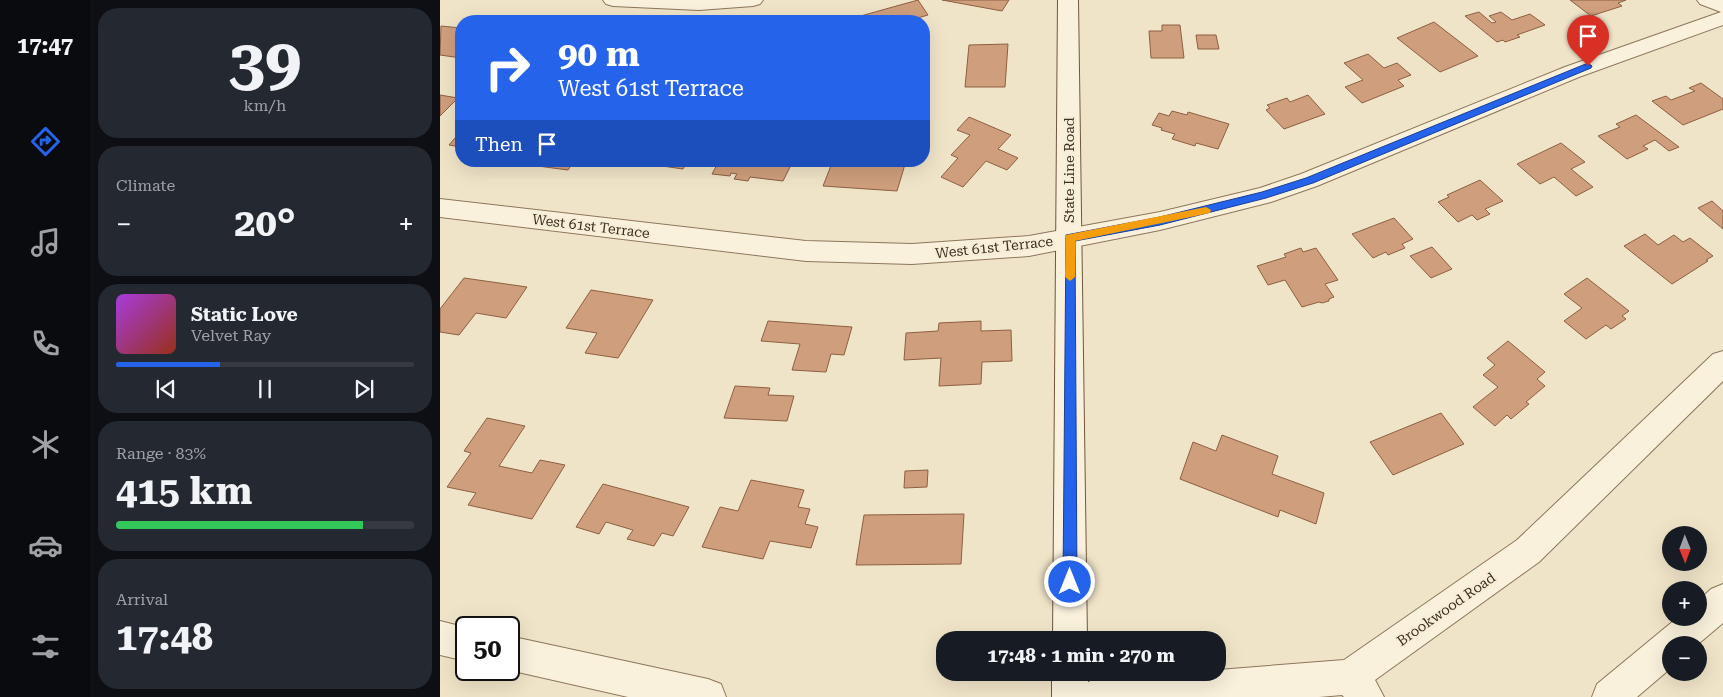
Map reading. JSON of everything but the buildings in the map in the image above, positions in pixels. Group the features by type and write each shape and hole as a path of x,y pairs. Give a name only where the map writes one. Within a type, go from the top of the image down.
{"street":[{"path":"613,0 690,4 753,0"},
{"name":"State Line Road","path":"1068,0 1070,631"},
{"path":"1707,0 1723,7"},
{"name":"West 61st Terrace","path":"440,208 806,251 912,254 1029,246 1222,207 1309,180 1572,72 1723,18"},
{"name":"Brookwood Road","path":"1096,697 1358,687 1528,551 1723,363"},
{"path":"1610,697 1723,601"},
{"path":"440,638 455,641"},
{"path":"520,655 708,697"},
{"path":"1070,681 1070,697"}],"slow traffic":[{"path":"1070,277 1070,238 1206,210"}],"route":[{"path":"1070,582 1070,238 1160,221 1263,196 1309,180 1588,66"}]}
